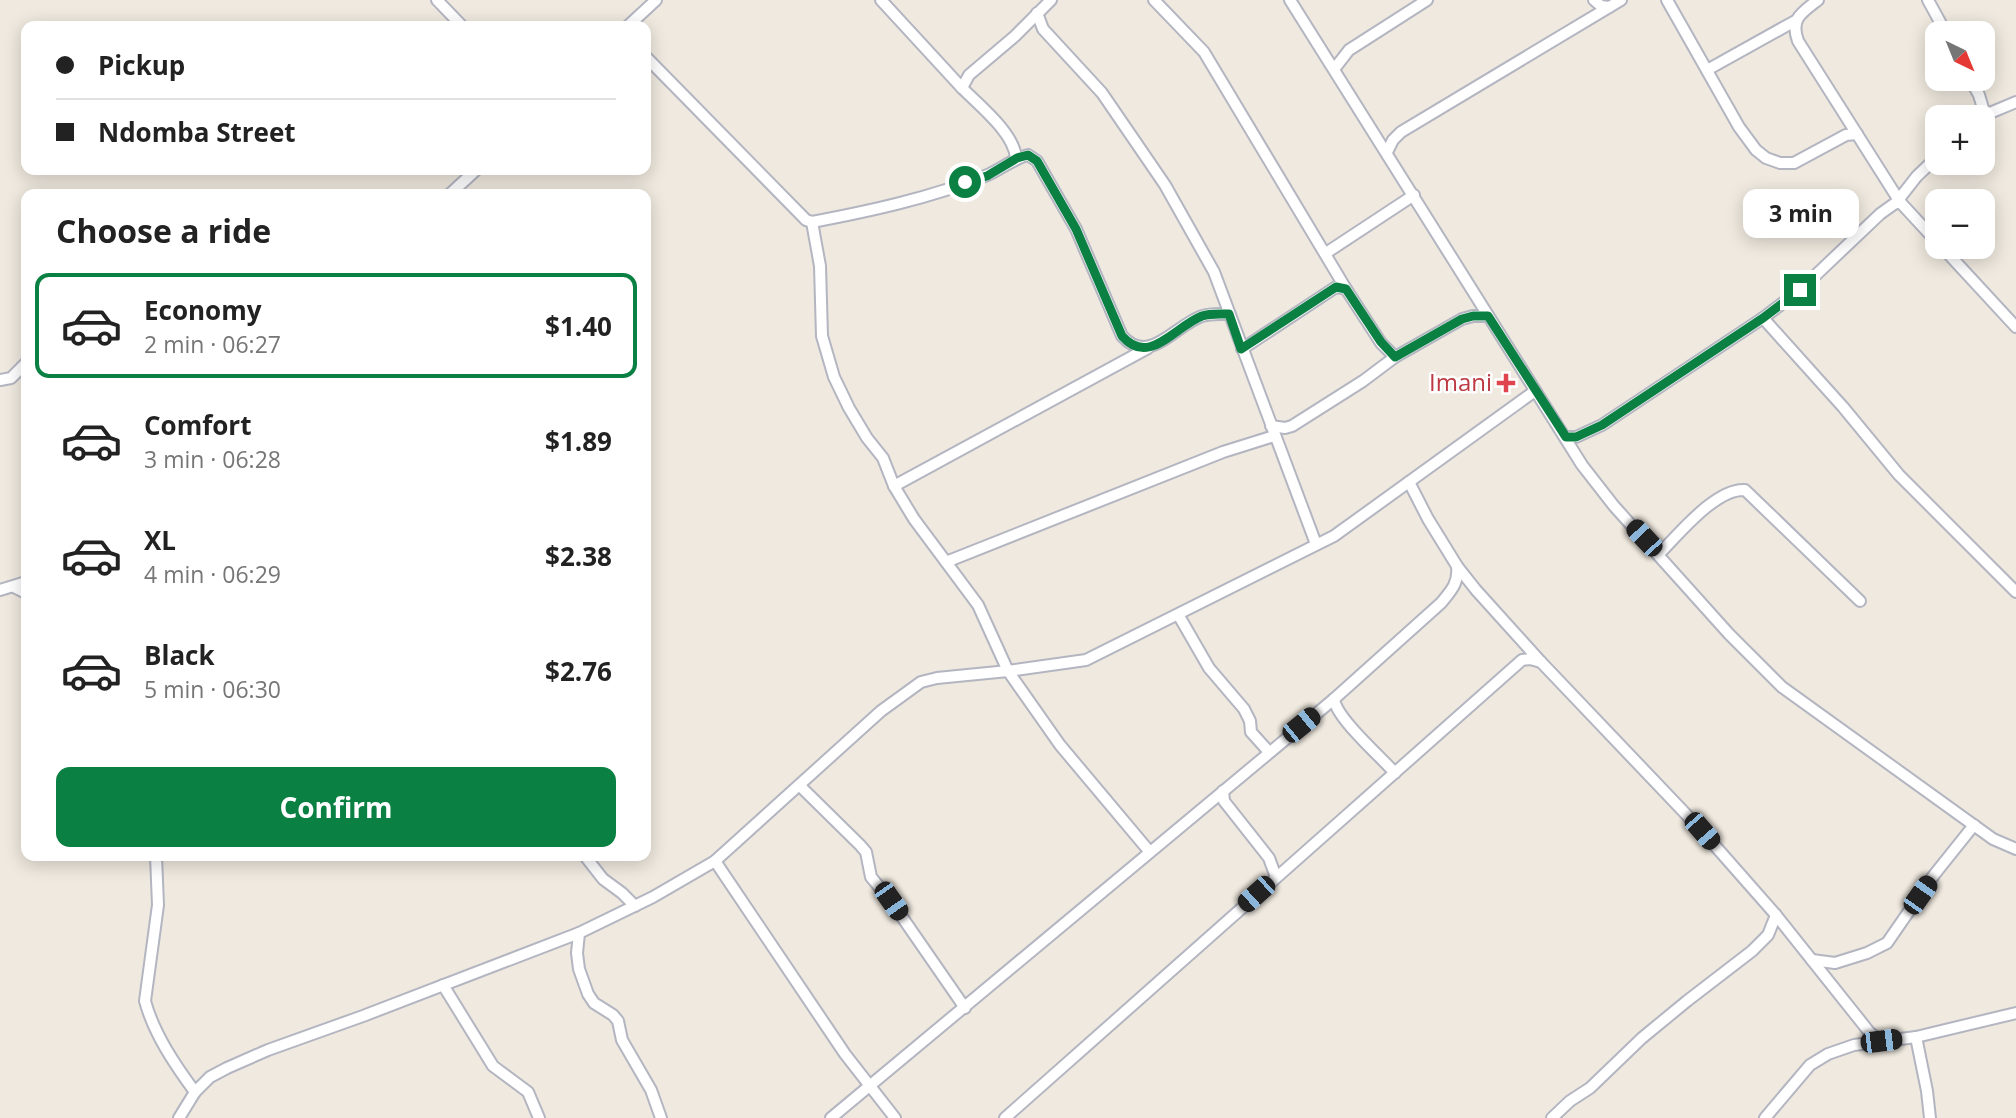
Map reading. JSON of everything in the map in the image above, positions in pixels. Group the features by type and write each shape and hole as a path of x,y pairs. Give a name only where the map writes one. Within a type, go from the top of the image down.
{"street":[{"path":"437,0 457,21"},
{"path":"634,21 656,0"},
{"path":"881,0 1009,137 1017,158"},
{"path":"962,88 969,75 1015,36 1051,0"},
{"path":"1154,0 1204,52 1346,289 1381,342 1395,357"},
{"path":"1290,0 1582,465 1614,506 1728,634 1782,687 1993,839 2016,849"},
{"path":"1335,68 1349,50 1427,0"},
{"path":"1594,0 1609,8"},
{"path":"1387,152 1393,139 1401,132 1621,0"},
{"path":"1667,0 1739,127 1756,150 1766,158 1780,163 1794,163 1846,135 1857,134"},
{"path":"1707,70 1795,21 1818,0"},
{"path":"1928,0 1939,21"},
{"path":"1038,13 1043,29 1102,93 1165,185 1214,272 1316,544"},
{"path":"1795,21 1794,30 1798,41 1899,201 1925,229"},
{"path":"651,62 799,214 812,222 878,209 987,176 1017,158 1028,155 1037,161 1076,229 1122,336 1130,346 1140,349 1150,347"},
{"path":"1995,112 2016,102"},
{"path":"1566,437 1576,437 1602,425 1763,318 1800,290 1880,214 1899,201 1925,168"},
{"path":"455,189 471,175"},
{"path":"1326,253 1414,195"},
{"path":"812,222 820,266 822,336 831,367 849,408 883,458 894,486 914,519 978,605 1008,671 1060,745 1149,851"},
{"path":"1953,259 2016,327"},
{"path":"1241,349 1329,290 1336,287 1346,289"},
{"path":"894,486 1150,347 1200,316 1229,314"},
{"path":"946,562 1273,431 1292,426 1363,381 1395,357 1462,319 1488,316"},
{"path":"1763,318 1843,407 1899,475 2016,592"},
{"path":"0,380 11,378 21,368"},
{"path":"179,1118 195,1092 210,1077 268,1049 579,933 635,906 715,861 881,711 921,682 1086,660 1179,616 1334,536 1535,391"},
{"path":"1409,482 1457,566 1476,590 1702,831 1776,915 1870,1033 1881,1041"},
{"path":"1659,554 1726,493 1745,489 1860,601"},
{"path":"831,1118 1334,699 1441,603 1455,586 1457,566"},
{"path":"0,590 21,584"},
{"path":"1455,586 1476,590"},
{"path":"14,587 21,590"},
{"path":"1179,616 1209,668 1244,709 1250,721 1251,732 1269,752"},
{"path":"1522,660 1525,644"},
{"path":"1005,1118 1522,660 1541,662"},
{"path":"1334,699 1334,704 1350,726 1395,773"},
{"path":"800,786 866,852 871,877 891,901 965,1008"},
{"path":"1223,791 1224,801 1269,858 1276,877"},
{"path":"1812,960 1835,963 1867,953 1887,943 1934,875 1974,825"},
{"path":"156,861 158,905 145,1001 173,1063 195,1092"},
{"path":"588,861 603,879 635,906"},
{"path":"715,861 845,1054 895,1118"},
{"path":"1552,1118 1570,1101 1591,1088 1642,1038 1686,1001 1752,951 1768,935 1776,915"},
{"path":"579,933 579,970 588,994 594,1003 618,1021 622,1040 651,1090 661,1118"},
{"path":"443,985 493,1066 528,1092 539,1118"},
{"path":"1765,1118 1810,1065 1828,1054 1854,1045 1916,1037 2016,1013"},
{"path":"1916,1037 1930,1118"}],"place":[{"name":"Imani","path":"1506,383"}],"route":[{"path":"965,182 987,176 1017,158 1028,155 1037,161 1076,229 1122,336 1130,346 1140,349 1150,347 1200,316 1213,313 1229,314 1241,349 1336,287 1346,289 1381,342 1395,357 1462,319 1488,316 1566,437 1576,437 1602,425 1763,318 1800,290"}]}
